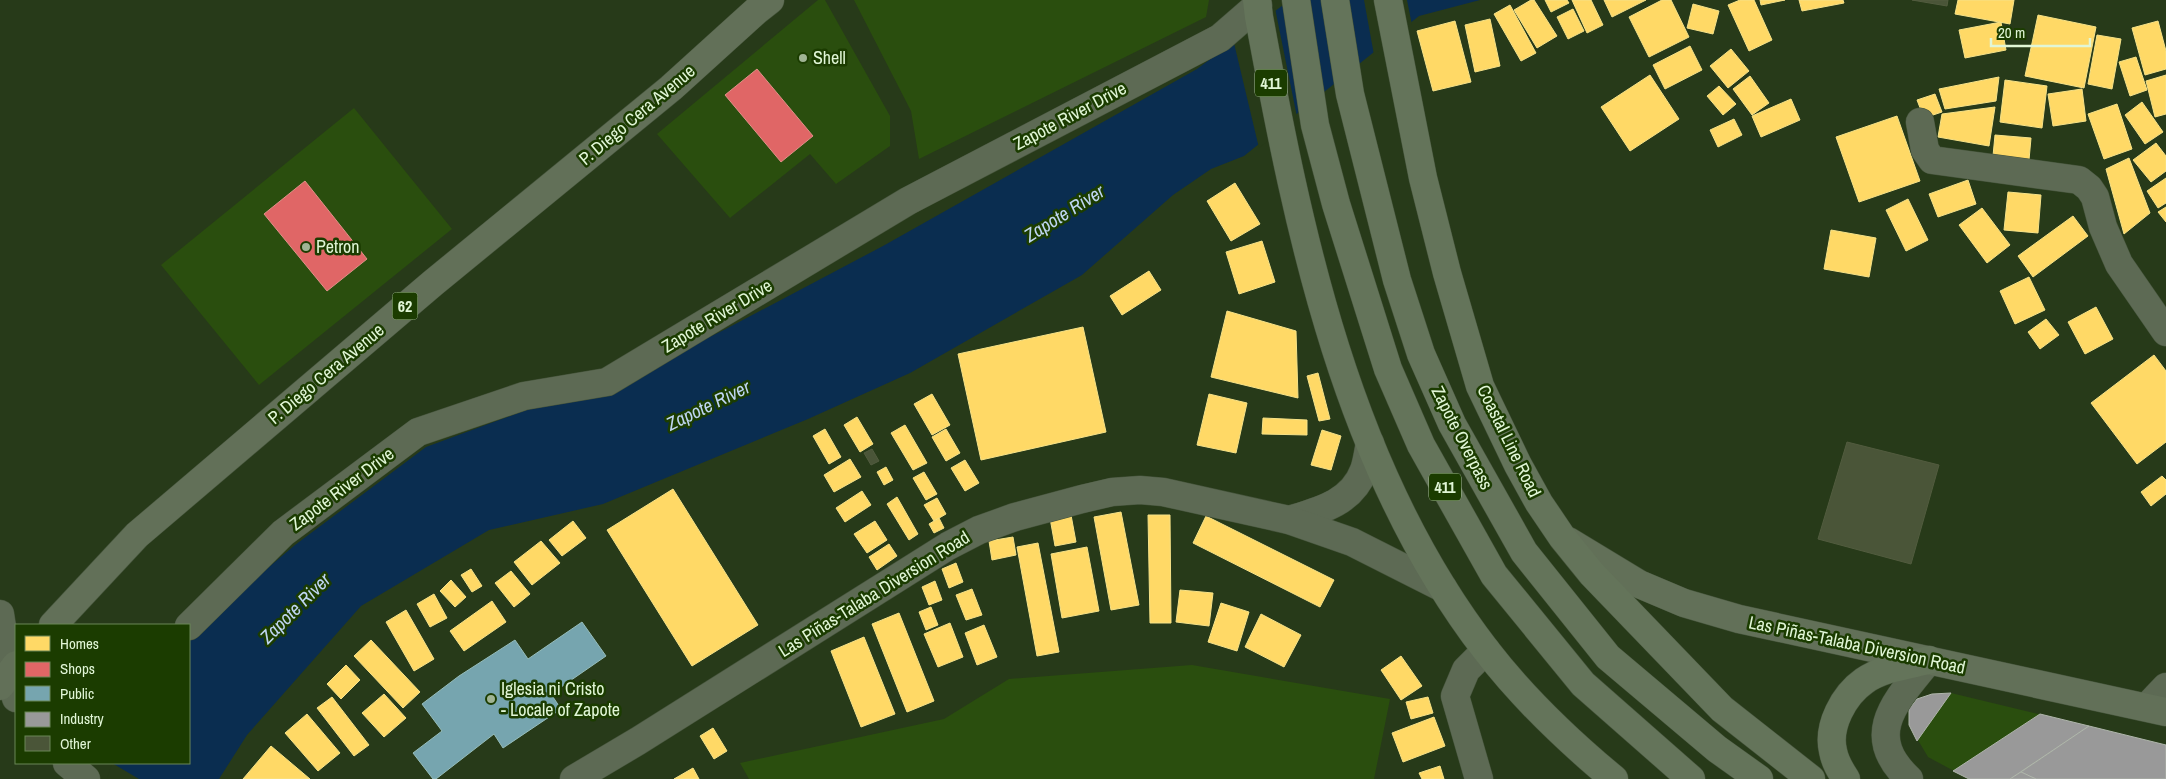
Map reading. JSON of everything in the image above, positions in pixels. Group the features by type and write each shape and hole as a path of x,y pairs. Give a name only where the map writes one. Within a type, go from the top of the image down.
{"highway":[{"name":"Zapote Overpass","path":"1296,0 1315,125 1336,204 1388,369 1421,445 1494,575 1583,684 1692,779"},
{"name":"Zapote Overpass","path":"1334,0 1350,94 1397,280 1421,354 1452,424 1524,552 1608,657 1717,749 1759,779"},
{"name":"Coastal Line Road","path":"1388,0 1423,178 1447,273 1480,386 1539,504 1562,537 1592,574 1722,709 1811,779"},
{"name":"411","path":"1258,7 1283,150 1325,316 1370,443 1405,520 1444,588 1486,650 1549,721 1614,779"},
{"path":"1846,779 1838,767 1832,750 1833,729 1840,709 1850,693 1864,680 1879,673 1929,660"}],"main road":[{"name":"P. Diego Cera Avenue","path":"54,624 137,535 425,289 672,88 770,0"},
{"name":"Las Piñas-Talaba Diversion Road","path":"1562,537 1639,584 1684,603 1739,619 2156,710"}],"street":[{"name":"Zapote River Drive","path":"190,625 284,533 418,432 524,396 607,382 908,201 1220,38 1258,7"},
{"path":"1920,122 1925,150 1932,160 2079,180 2089,188 2095,197 2102,227 2119,264 2166,332"},
{"name":"Las Piñas-Talaba Diversion Road","path":"1289,520 1328,508 1350,494 1364,471 1370,443"},
{"name":"Las Piñas-Talaba Diversion Road","path":"574,779 912,568 979,530 1015,517 1112,492 1140,490 1170,493 1289,520 1352,542 1444,588"},
{"path":"0,614 10,681"},
{"path":"1479,779 1455,696 1466,670 1486,650"},
{"path":"1910,779 1899,769 1887,748 1886,725 1895,703 1929,660"},
{"path":"2156,710 2166,687"}],"shaded area":[{"name":"Shell","path":"818,0 825,0 890,116 890,146 836,184 810,154 730,218 657,134"},
{"path":"854,0 1209,0 1206,17 919,159 911,111"},
{"name":"Petron","path":"354,108 452,229 259,385 161,265"},
{"path":"1192,665 1390,699 1374,779 749,779 740,763 944,719 1009,679"},
{"path":"1951,693 2166,745 2166,779 1969,779 1928,757 1909,725 1909,709 1917,699 1932,694"}],"water":[{"name":"Zapote River","path":"1290,0 1480,0 1419,16 1244,156 1211,169 1173,195 1082,275 910,373 808,419 603,504 489,530 361,606 247,735 219,779 109,779 114,764 190,764 190,639 215,613 295,545 426,447 529,409 610,385 724,330 883,246 1197,69"}],"pier":[{"path":"1364,0 1407,0 1412,25 1374,55"},
{"path":"1275,8 1297,117 1259,148 1233,39"},
{"path":"112,764 114,764 139,779 107,779"}],"building: Homes":[{"path":"1534,0 1557,36 1537,48 1514,10"},
{"path":"1545,0 1567,0 1569,3 1551,12"},
{"path":"1572,0 1591,0 1603,25 1587,33"},
{"path":"1604,0 1646,0 1612,17"},
{"path":"1662,0 1671,0 1689,37 1649,57 1629,17"},
{"path":"1740,0 1754,0 1772,40 1749,51 1728,5"},
{"path":"1760,0 1785,0 1761,5"},
{"path":"1799,0 1843,0 1844,3 1802,11"},
{"path":"1958,0 2014,0 2010,24 1955,14"},
{"path":"1693,4 1719,11 1713,34 1687,28"},
{"path":"1510,5 1536,53 1521,61 1494,14"},
{"path":"1573,9 1584,31 1568,39 1557,17"},
{"path":"2038,15 2096,27 2084,88 2025,76"},
{"path":"1490,19 1500,66 1475,72 1465,25"},
{"path":"1455,21 1471,82 1433,91 1417,31"},
{"path":"2158,21 2166,51 2166,69 2145,75 2132,28"},
{"path":"2001,22 2006,50 1965,58 1959,30"},
{"path":"2097,35 2121,39 2112,89 2088,84"},
{"path":"1690,46 1702,70 1665,89 1653,65"},
{"path":"1731,49 1749,71 1728,88 1710,66"},
{"path":"2136,57 2147,90 2130,96 2119,62"},
{"path":"1650,75 1679,119 1630,151 1601,107"},
{"path":"2166,75 2166,114 2155,117 2146,81"},
{"path":"1750,76 1769,103 1752,115 1733,89"},
{"path":"1999,77 1996,101 1945,109 1939,89"},
{"path":"2005,80 2047,86 2042,128 2000,122"},
{"path":"1719,86 1736,104 1723,115 1707,96"},
{"path":"2082,89 2086,121 2053,126 2048,94"},
{"path":"1935,94 1942,112 1924,118 1917,100"},
{"path":"1791,99 1800,120 1761,137 1752,116"},
{"path":"2142,102 2163,132 2145,144 2125,115"},
{"path":"2117,104 2132,149 2104,159 2088,114"},
{"path":"1995,107 1989,146 1938,137 1942,114"},
{"path":"1897,116 1920,181 1859,202 1836,137"},
{"path":"1734,119 1742,135 1718,147 1710,130"},
{"path":"1995,135 2031,138 2029,160 1993,156"},
{"path":"2156,143 2166,156 2166,171 2151,182 2133,160"},
{"path":"2129,158 2150,213 2124,234 2106,169"},
{"path":"2166,178 2166,203 2158,208 2147,191"},
{"path":"1968,180 1976,204 1938,217 1929,194"},
{"path":"1235,183 1260,224 1231,241 1207,201"},
{"path":"2008,192 2041,195 2038,233 2004,230"},
{"path":"1908,199 1928,240 1906,251 1886,210"},
{"path":"2166,207 2166,222 2158,212"},
{"path":"1982,208 2010,245 1987,263 1959,225"},
{"path":"2073,216 2088,236 2033,277 2018,256"},
{"path":"1831,230 1876,238 1869,277 1824,269"},
{"path":"1262,241 1275,282 1239,294 1226,252"},
{"path":"1149,271 1161,290 1122,315 1110,296"},
{"path":"2029,277 2045,310 2015,324 2000,291"},
{"path":"2096,307 2113,339 2085,354 2068,322"},
{"path":"1227,311 1296,331 1298,398 1211,377"},
{"path":"2046,319 2059,335 2040,349 2028,332"},
{"path":"1083,327 1106,432 981,460 958,354"},
{"path":"2154,355 2166,371 2166,442 2137,464 2091,403"},
{"path":"1318,373 1330,419 1319,421 1307,376"},
{"path":"932,394 950,425 932,435 914,404"},
{"path":"1209,394 1247,403 1236,453 1197,445"},
{"path":"857,417 873,444 860,452 844,425"},
{"path":"1263,418 1307,420 1307,435 1262,434"},
{"path":"905,425 927,463 913,470 891,433"},
{"path":"825,429 841,457 829,464 813,436"},
{"path":"946,429 960,453 946,461 932,437"},
{"path":"1322,430 1341,436 1331,470 1311,465"},
{"path":"850,459 861,477 834,492 824,475"},
{"path":"965,460 979,483 965,491 951,468"},
{"path":"886,467 893,480 884,485 877,472"},
{"path":"924,472 937,494 926,500 913,478"},
{"path":"2162,476 2166,480 2166,494 2151,506 2141,492"},
{"path":"673,489 758,625 692,666 607,530"},
{"path":"862,491 871,505 845,522 836,508"},
{"path":"897,497 918,534 909,540 887,504"},
{"path":"937,498 946,514 934,521 924,505"},
{"path":"1121,512 1139,605 1111,610 1094,517"},
{"path":"1071,515 1076,542 1055,546 1050,518"},
{"path":"1148,515 1170,515 1171,623 1150,623"},
{"path":"1206,516 1334,580 1320,607 1193,543"},
{"path":"939,518 944,528 934,533 929,524"},
{"path":"573,521 586,538 562,556 549,540"},
{"path":"875,521 887,540 867,553 854,534"},
{"path":"1013,537 1016,555 992,560 989,541"},
{"path":"541,541 560,563 532,585 514,562"},
{"path":"1038,543 1059,652 1037,656 1017,547"},
{"path":"889,544 897,556 877,570 869,557"},
{"path":"1087,547 1099,611 1062,618 1051,554"},
{"path":"956,563 963,582 949,588 942,569"},
{"path":"471,569 482,586 472,592 461,575"},
{"path":"511,571 530,594 514,607 495,583"},
{"path":"451,580 466,597 455,607 440,591"},
{"path":"935,581 942,600 929,605 922,587"},
{"path":"972,589 982,615 966,620 956,595"},
{"path":"1180,590 1213,593 1209,626 1176,622"},
{"path":"434,594 447,618 430,627 417,604"},
{"path":"492,601 506,622 464,651 450,631"},
{"path":"1221,603 1249,612 1237,651 1208,642"},
{"path":"931,607 938,625 926,630 919,612"},
{"path":"406,610 434,659 414,671 386,622"},
{"path":"899,613 934,701 907,712 872,624"},
{"path":"1261,614 1301,635 1284,667 1245,647"},
{"path":"950,623 963,657 938,667 924,634"},
{"path":"984,625 997,657 977,665 965,633"},
{"path":"864,637 895,714 861,727 831,651"},
{"path":"371,640 420,692 403,708 354,656"},
{"path":"1401,656 1422,686 1401,700 1381,670"},
{"path":"346,665 360,680 341,699 327,684"},
{"path":"384,694 406,718 384,737 362,713"},
{"path":"332,697 369,745 354,756 317,708"},
{"path":"1428,697 1433,713 1411,719 1406,702"},
{"path":"307,714 340,753 318,771 285,733"},
{"path":"1434,717 1445,746 1403,762 1392,733"},
{"path":"713,728 727,751 714,759 700,736"},
{"path":"271,746 310,779 243,779"},
{"path":"1440,766 1444,779 1422,779 1419,773"},
{"path":"693,768 699,779 674,779"}],"building: Shops":[{"path":"757,69 813,136 781,162 725,95"},
{"path":"305,181 367,259 327,291 264,214"}],"building: Public":[{"name":"Iglesia ni Cristo - Locale of Zapote","path":"582,622 606,656 551,694 561,709 503,748 494,734 436,779 433,779 413,753 442,731 422,704 459,676 515,640 528,659"}],"building: Industry":[{"path":"1951,693 1917,741 1909,725 1909,709 1917,699 1932,694"},
{"path":"2040,714 2089,726 2010,779 1969,779 1953,771"},
{"path":"2089,726 2166,745 2166,779 2036,779 2021,772"},
{"path":"2021,772 2036,779 2010,779"}],"building: Other":[{"path":"1912,0 1948,0 1947,6"},
{"path":"1847,442 1939,465 1911,564 1818,539"},
{"path":"872,449 879,461 871,465 864,453"}],"place":[{"name":"Shell","path":"803,58"},
{"name":"Petron","path":"306,247"},
{"name":"Iglesia ni Cristo - Locale of Zapote","path":"491,699"}]}
